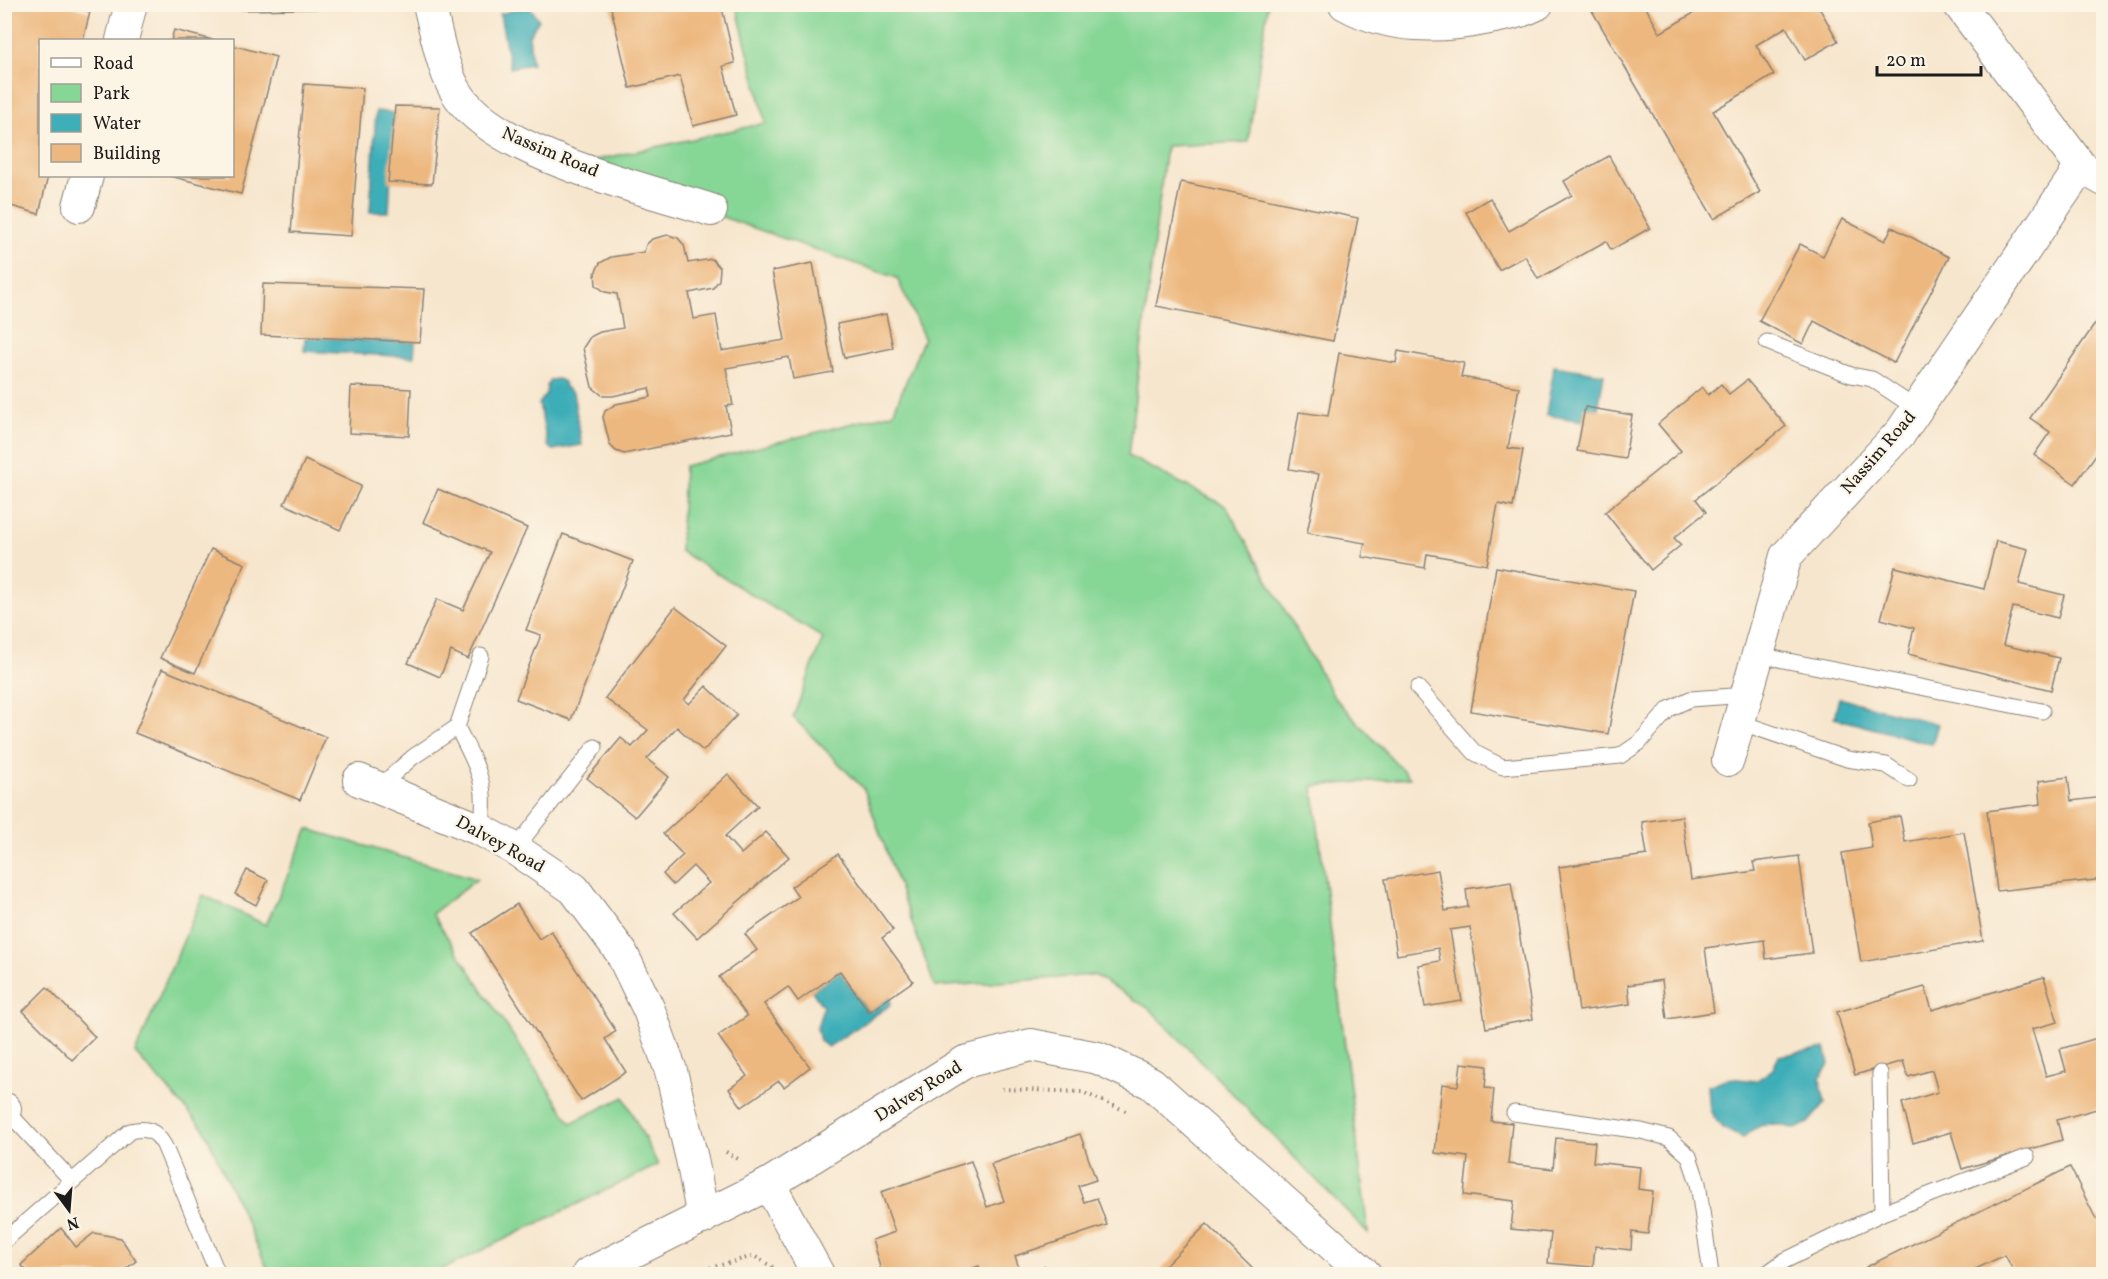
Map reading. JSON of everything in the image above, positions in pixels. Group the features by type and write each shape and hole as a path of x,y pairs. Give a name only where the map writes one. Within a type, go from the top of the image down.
{"street":[{"path":"122,39 131,4"},
{"name":"Nassim Road","path":"429,4 444,61 458,95 478,118 505,136 568,165 711,210"},
{"path":"1345,4 1364,15 1421,26 1450,25 1481,20 1522,12 1537,4"},
{"name":"Nassim Road","path":"1728,760 1786,556 1901,432 2096,174 1959,4"},
{"path":"79,206 87,177"},
{"name":"Dalvey Road","path":"369,784 481,830 574,889 621,952 649,1010 671,1071 704,1218"},
{"name":"Dalvey Road","path":"588,1275 769,1184 965,1062 1031,1044 1098,1058 1151,1083 1365,1275"},
{"path":"769,1184 818,1275"}],"lane":[{"path":"1767,342 1851,375 1872,379 1917,409"},
{"path":"1758,655 2042,711"},
{"path":"369,784 457,727 481,656"},
{"path":"1418,688 1475,753 1503,767 1620,756 1639,743 1669,709 1689,699 1743,708 1847,759 1886,765 1909,780"},
{"path":"457,727 481,777 484,793 481,830"},
{"path":"514,849 595,747"},
{"path":"1880,1073 1882,1213"},
{"path":"4,1109 72,1181"},
{"path":"1514,1113 1641,1131 1669,1138 1689,1155 1698,1183 1711,1275"},
{"path":"4,1241 130,1131 143,1128 157,1134 164,1145 218,1275"},
{"path":"1766,1275 1784,1261 1882,1213 2027,1157"}],"path":[{"path":"994,1089 1082,1092 1132,1114"},
{"path":"724,1151 738,1161 747,1160"},
{"path":"693,1275 706,1269 754,1256 785,1275"}],"green space":[{"path":"736,5 1268,5 1248,142 1166,146 1128,456 1226,506 1334,697 1410,778 1313,786 1368,1233 1150,1009 1094,975 935,987 864,789 793,717 823,638 680,551 684,466 893,413 924,338 897,278 573,165 766,123"},
{"path":"308,829 477,879 432,914 571,1123 624,1097 658,1165 433,1274 270,1274 204,1129 135,1053 203,895 266,925"}],"water":[{"path":"529,6 539,20 529,35 532,64 510,68 500,14"},
{"path":"376,111 394,113 389,212 370,212"},
{"path":"305,337 415,342 414,357 304,351"},
{"path":"1554,366 1604,374 1598,409 1585,408 1582,421 1546,415"},
{"path":"558,379 564,382 565,387 573,393 582,445 553,450 548,446 539,404 546,394 550,380"},
{"path":"1839,698 1938,724 1932,744 1834,718"},
{"path":"840,971 868,1012 890,997 890,1005 828,1047 820,1041 817,1028 823,1007 812,991"},
{"path":"1825,1048 1829,1064 1820,1078 1825,1103 1808,1123 1796,1129 1774,1124 1762,1125 1743,1138 1722,1128 1710,1111 1708,1086 1728,1078 1756,1081 1773,1069 1779,1056"}],"building":[{"path":"4,4 64,4 90,12 83,39 39,39 39,177 48,177 39,214 4,204"},
{"path":"242,4 359,4 359,8 242,10"},
{"path":"626,4 721,4 735,63 723,66 736,115 693,126 680,76 630,88 611,8"},
{"path":"1599,4 1644,4 1660,33 1709,4 1817,4 1838,41 1805,60 1786,27 1756,45 1774,75 1713,111 1760,192 1714,219 1591,9"},
{"path":"174,30 209,39 171,39"},
{"path":"234,46 276,57 241,194 174,177 234,177"},
{"path":"304,84 363,88 351,236 291,232"},
{"path":"395,106 440,107 432,184 388,182"},
{"path":"1609,156 1650,228 1611,250 1606,241 1538,279 1525,256 1499,270 1466,212 1490,198 1509,231 1572,195 1564,181"},
{"path":"1181,182 1358,218 1333,341 1156,306"},
{"path":"1842,219 1885,241 1892,227 1949,257 1894,363 1814,321 1803,344 1759,321 1800,244 1823,256"},
{"path":"668,235 678,238 684,245 688,263 712,259 720,268 719,280 713,288 689,293 694,319 716,315 722,351 785,340 772,271 813,263 833,372 793,379 789,357 726,368 733,405 726,406 731,432 624,454 616,451 610,445 603,417 605,411 616,404 651,397 649,388 603,396 592,387 583,348 590,337 600,332 623,328 617,294 605,292 596,285 595,273 600,263 611,257 644,252 646,245 652,239"},
{"path":"263,284 424,289 420,342 261,335"},
{"path":"2104,311 2104,443 2075,484 2034,455 2050,432 2030,418"},
{"path":"886,314 893,348 844,358 837,324"},
{"path":"1398,351 1464,363 1461,377 1519,387 1508,448 1523,450 1513,507 1498,504 1487,565 1427,554 1425,568 1362,557 1365,543 1307,533 1319,474 1289,469 1299,412 1328,416 1339,353 1396,363"},
{"path":"1747,380 1786,426 1696,499 1706,512 1674,538 1681,545 1651,570 1605,512 1681,451 1658,424 1702,387 1708,395 1721,384 1729,394"},
{"path":"351,386 411,389 409,436 349,433"},
{"path":"1585,407 1632,415 1625,459 1577,451"},
{"path":"305,460 361,486 340,530 284,504"},
{"path":"438,489 527,528 468,659 451,651 440,677 408,663 437,599 463,610 490,552 423,522"},
{"path":"563,534 633,561 571,720 516,699 541,635 526,630"},
{"path":"1996,541 2028,549 2019,584 2064,595 2058,618 2013,607 2003,645 2059,658 2051,690 1908,654 1914,628 1881,619 1895,567 1984,589"},
{"path":"211,549 245,564 195,673 160,658"},
{"path":"1496,567 1634,591 1608,734 1471,711"},
{"path":"675,607 726,646 684,700 689,704 706,686 737,715 703,751 677,727 647,759 669,777 635,817 587,778 621,738 632,747 648,730 605,698"},
{"path":"162,669 326,737 300,800 135,733"},
{"path":"728,774 758,806 725,836 741,854 766,832 789,857 697,938 674,913 709,883 693,866 673,885 663,874 683,855 663,834"},
{"path":"2068,777 2071,801 2104,797 2104,879 1997,891 1987,811 2041,804 2039,781"},
{"path":"1682,816 1691,880 1755,871 1753,862 1799,856 1812,953 1766,959 1764,940 1705,948 1714,1012 1667,1019 1662,980 1628,985 1630,1004 1579,1011 1559,867 1647,855 1642,822"},
{"path":"1900,816 1905,842 1964,832 1983,941 1861,962 1842,853 1872,848 1868,822"},
{"path":"838,854 893,930 882,938 913,981 869,1012 840,971 798,1001 788,987 764,1004 810,1067 784,1087 779,1081 742,1107 729,1089 747,1076 718,1036 747,1016 719,977 757,950 745,934 798,897 791,887"},
{"path":"247,870 268,880 256,905 235,894"},
{"path":"1438,870 1445,911 1468,907 1466,889 1511,882 1533,1019 1486,1028 1470,927 1450,930 1462,1001 1425,1007 1418,965 1440,961 1438,948 1397,955 1385,879"},
{"path":"517,904 539,939 551,931 616,1031 605,1039 626,1072 581,1101 472,933"},
{"path":"2044,977 2058,1022 2032,1029 2046,1076 2066,1071 2060,1049 2104,1036 2104,1107 2057,1120 2062,1140 1962,1169 1951,1132 1913,1143 1902,1103 1938,1092 1932,1070 1908,1077 1903,1061 1855,1075 1837,1012 1925,987 1932,1010"},
{"path":"47,987 95,1037 72,1060 23,1011"},
{"path":"1461,1063 1487,1066 1485,1088 1494,1089 1491,1121 1512,1123 1508,1164 1553,1169 1556,1138 1595,1142 1593,1162 1640,1167 1638,1189 1653,1191 1648,1234 1632,1232 1631,1250 1595,1246 1593,1267 1548,1263 1551,1233 1511,1229 1514,1201 1464,1195 1468,1157 1435,1153 1442,1084 1458,1086"},
{"path":"1080,1134 1096,1180 1078,1186 1084,1202 1097,1198 1107,1225 1015,1256 1021,1274 982,1274 979,1266 955,1274 882,1274 872,1240 895,1232 881,1192 971,1161 987,1207 1004,1201 991,1164"},
{"path":"2070,1167 2096,1219 2104,1215 2104,1273 2015,1274 2005,1255 1965,1274 1870,1274 1866,1267"},
{"path":"1207,1224 1258,1274 1157,1274"},
{"path":"61,1228 76,1247 94,1233 121,1238 136,1261 119,1274 30,1274 21,1265"},
{"path":"1045,1266 1048,1274 1023,1274"}]}
